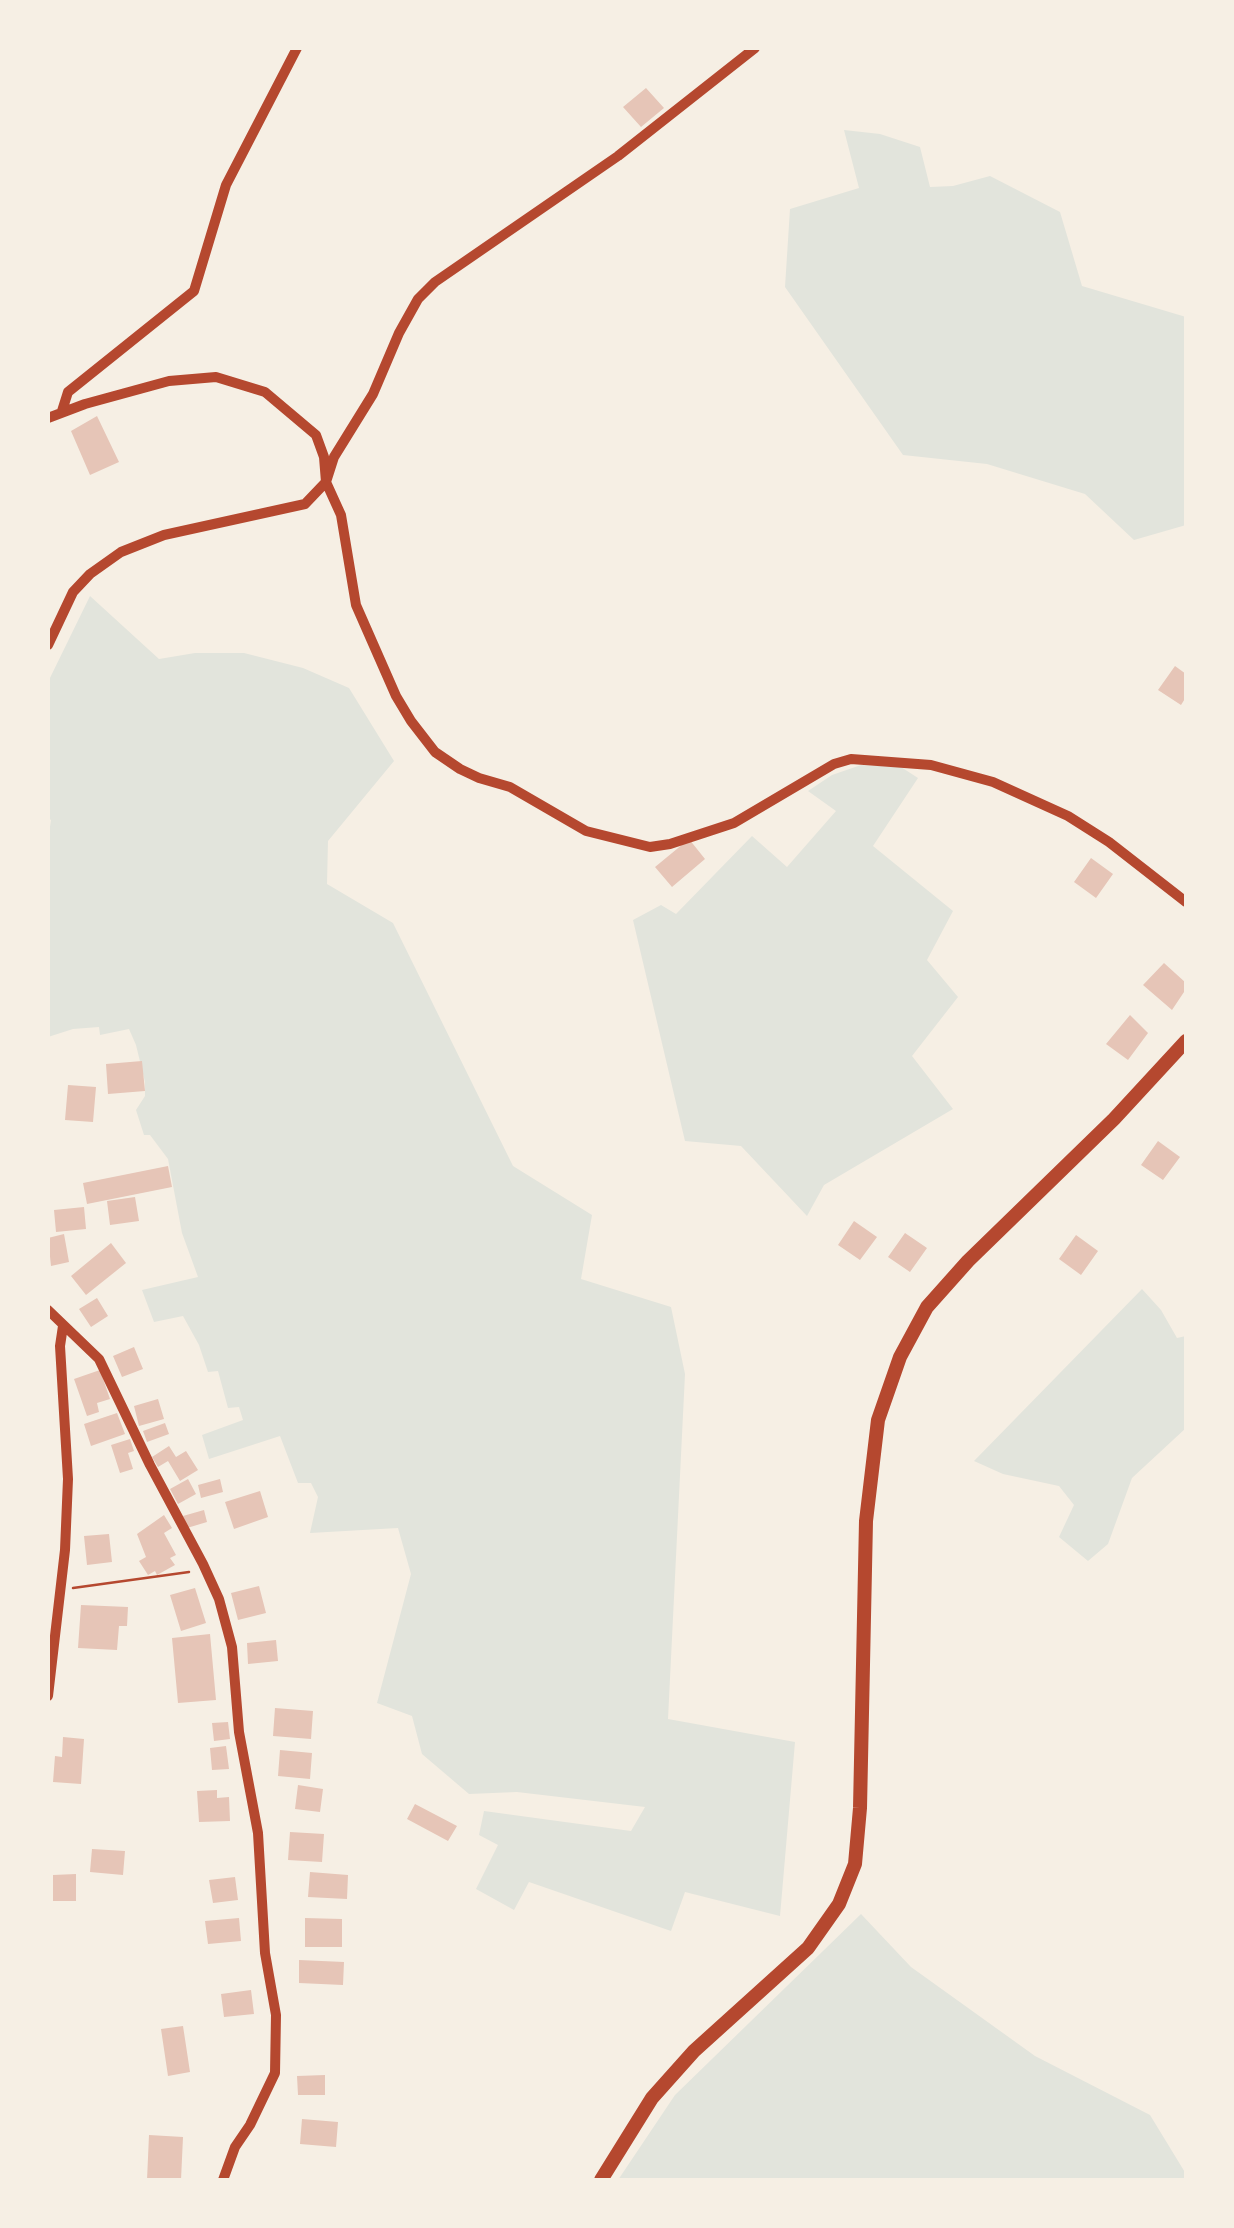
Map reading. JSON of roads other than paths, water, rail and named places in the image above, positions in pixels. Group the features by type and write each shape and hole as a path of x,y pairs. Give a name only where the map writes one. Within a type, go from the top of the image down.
{"main road":[{"path":"601,2180 652,2098 694,2051 808,1948 839,1904 855,1864 860,1808 866,1521 878,1420 900,1357 928,1307 968,1261 1114,1119 1186,1041"}],"street":[{"path":"62,412 68,392 194,291 226,184 297,48"},
{"path":"48,644 73,592 121,552 164,535 306,504 326,482 334,457 373,394 398,332 418,299 435,282 618,156 755,48"},
{"path":"48,418 169,381 216,376 265,392 316,435 324,457 326,482 341,515 356,605 411,721 435,752 460,769 510,787 586,831 650,847 670,844 734,823 834,764 852,759 914,764 960,771 994,782 1068,816 1109,842 1186,902"},
{"path":"48,1310 100,1359 219,1599 232,1646 239,1732 258,1833 265,1953 276,2016 275,2072 235,2147 223,2180"},
{"path":"48,1696 61,1590 68,1480 60,1346 64,1326"}]}
